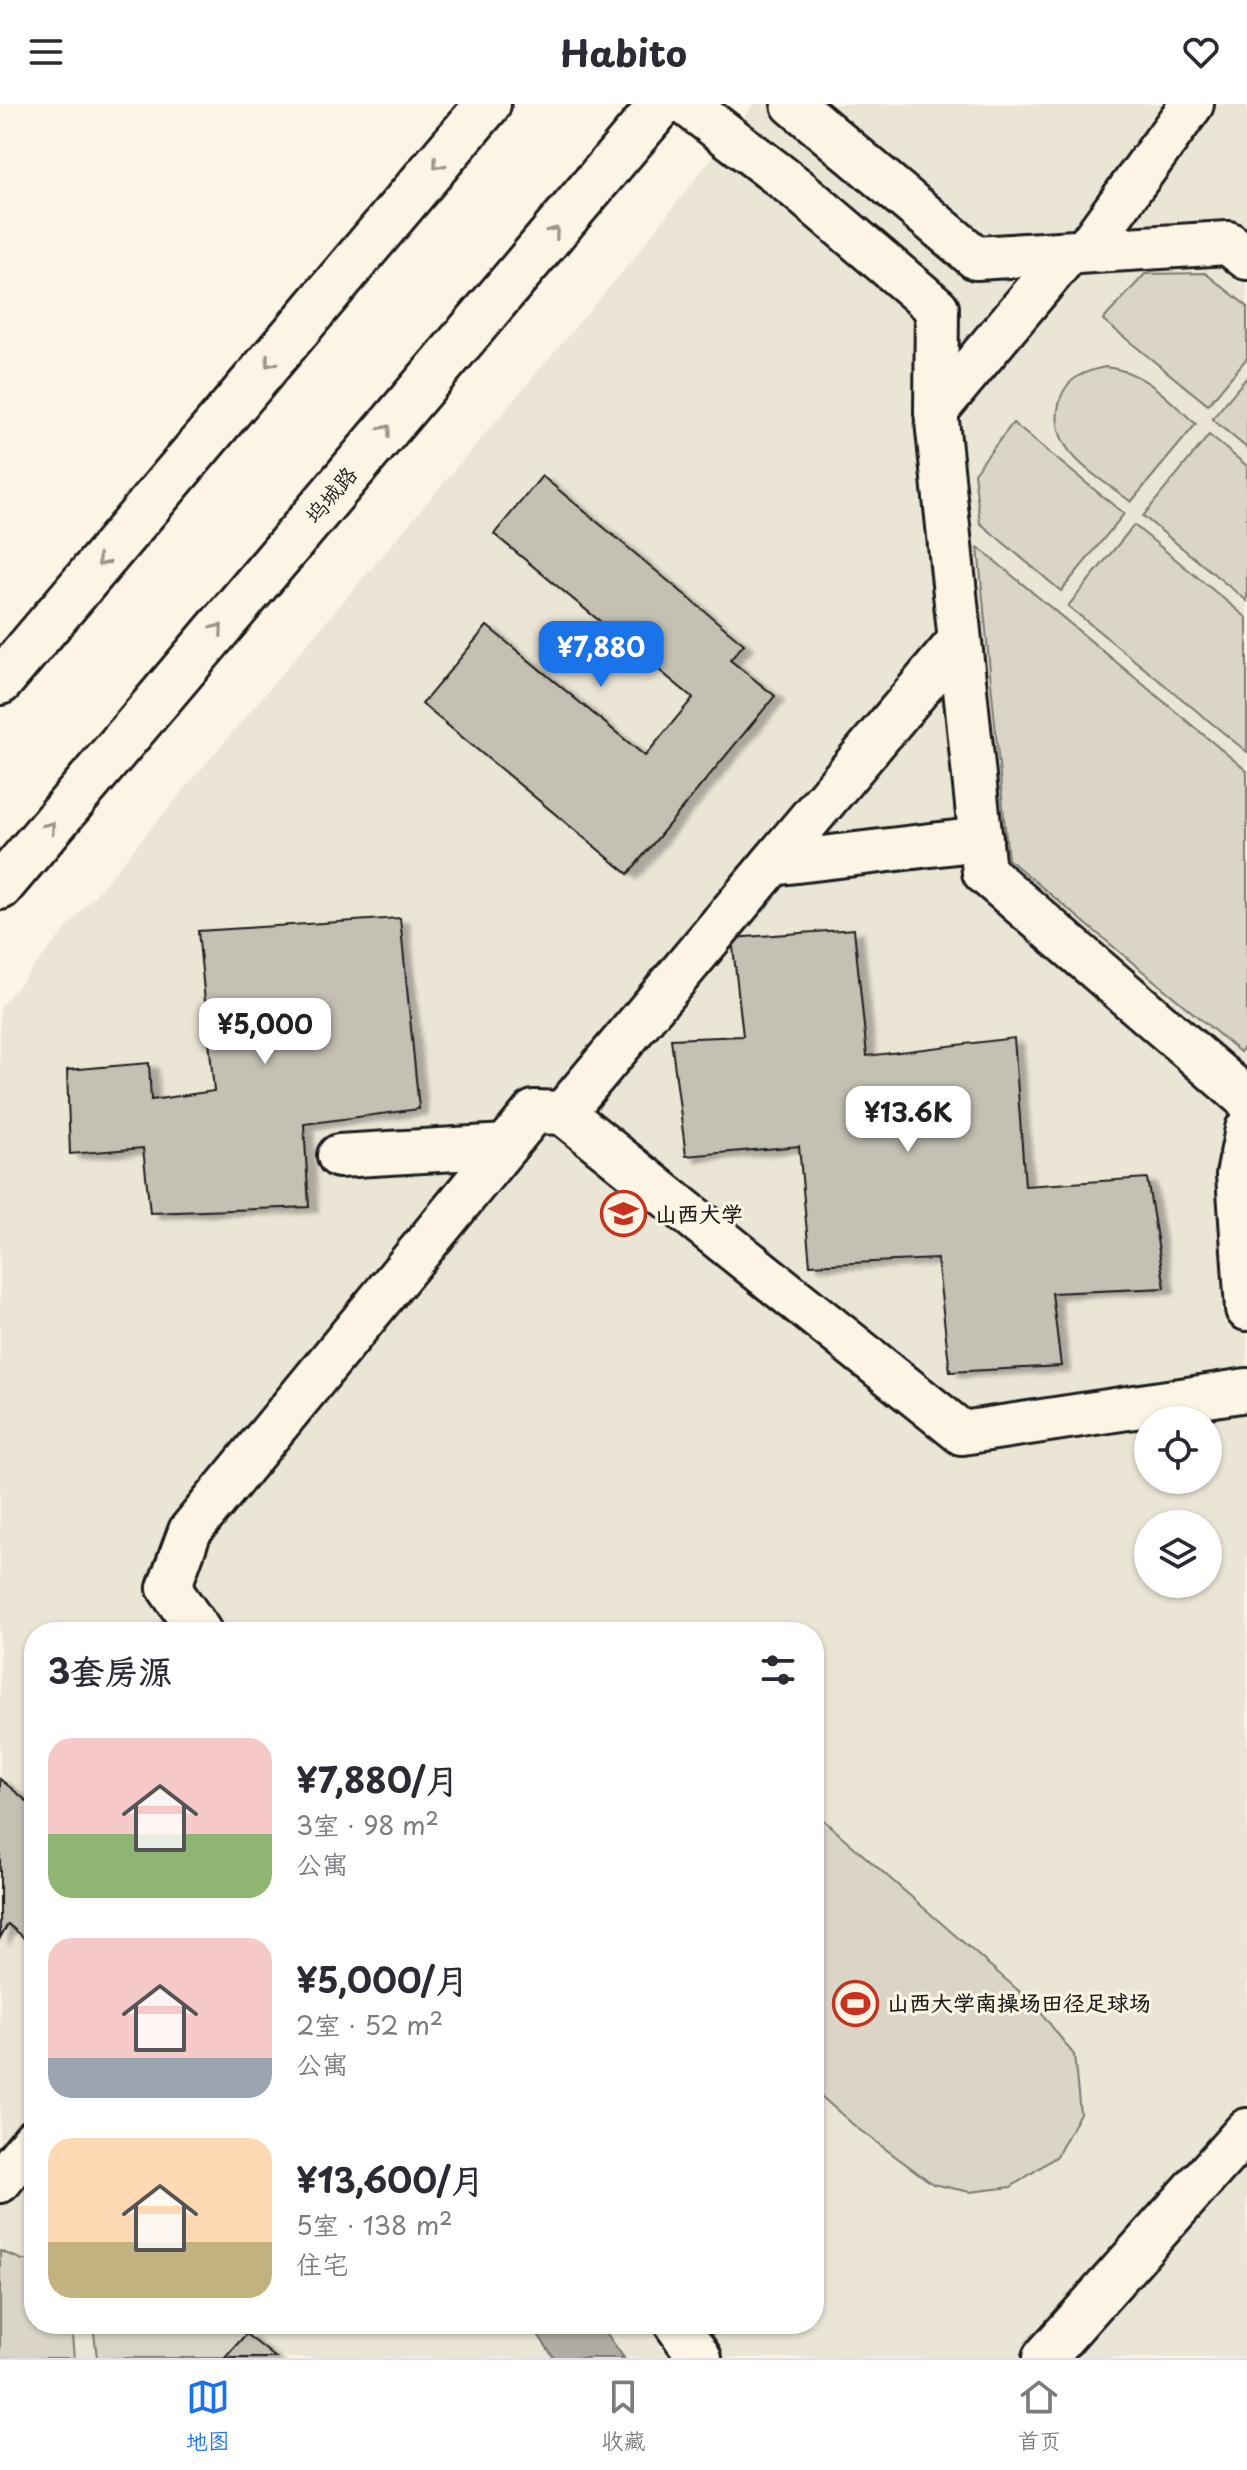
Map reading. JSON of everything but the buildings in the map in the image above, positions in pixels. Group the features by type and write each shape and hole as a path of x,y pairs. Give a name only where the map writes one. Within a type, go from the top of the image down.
{"main road":[{"path":"0,682 488,104"},
{"name":"坞城路","path":"0,887 662,104"}],"lane":[{"path":"686,104 796,188 937,308 936,411 984,872 1247,1099"},
{"path":"793,104 976,258 1228,243 1247,258"},
{"path":"936,411 1077,252 1192,104"},
{"path":"563,1113 959,641"},
{"path":"772,864 981,839"},
{"path":"193,1622 169,1588 190,1531 534,1112 563,1113 962,1433 1247,1390"},
{"path":"1247,1129 1238,1175 1247,1309"},
{"path":"339,1156 506,1146"},
{"path":"1044,2358 1247,2130"},
{"path":"0,2181 24,2152"},
{"path":"683,2334 700,2358"}],"shaded area":[{"name":"山西大学","path":"754,104 1247,104 1247,2358 0,2358 0,1007 629,264"},
{"path":"1205,273 1247,306 1247,358 1208,405 1103,320 1145,274"},
{"path":"1105,367 1143,380 1196,424 1131,502 1076,459 1059,432 1057,416 1068,384 1078,376"},
{"path":"1247,377 1247,448 1212,419"},
{"path":"1013,423 1124,514 1061,591 980,523 974,473"},
{"path":"1209,435 1247,466 1247,601 1143,516"},
{"path":"1134,525 1247,618 1247,752 1068,606"},
{"path":"978,547 1247,771 1247,1044 1240,1052 1008,859"},
{"path":"824,1821 1035,2005 1074,2055 1080,2113 1057,2156 1011,2187 970,2192 933,2184 857,2128 824,2099"},
{"path":"0,2251 24,2260 24,2334 72,2334 74,2358 0,2358"},
{"path":"94,2334 247,2334 226,2358 97,2358"},
{"path":"538,2334 607,2334 624,2358 554,2358"}],"place":[{"name":"山西大学","path":"624,1214"},
{"name":"山西大学南操场田径足球场","path":"856,2003"}]}
